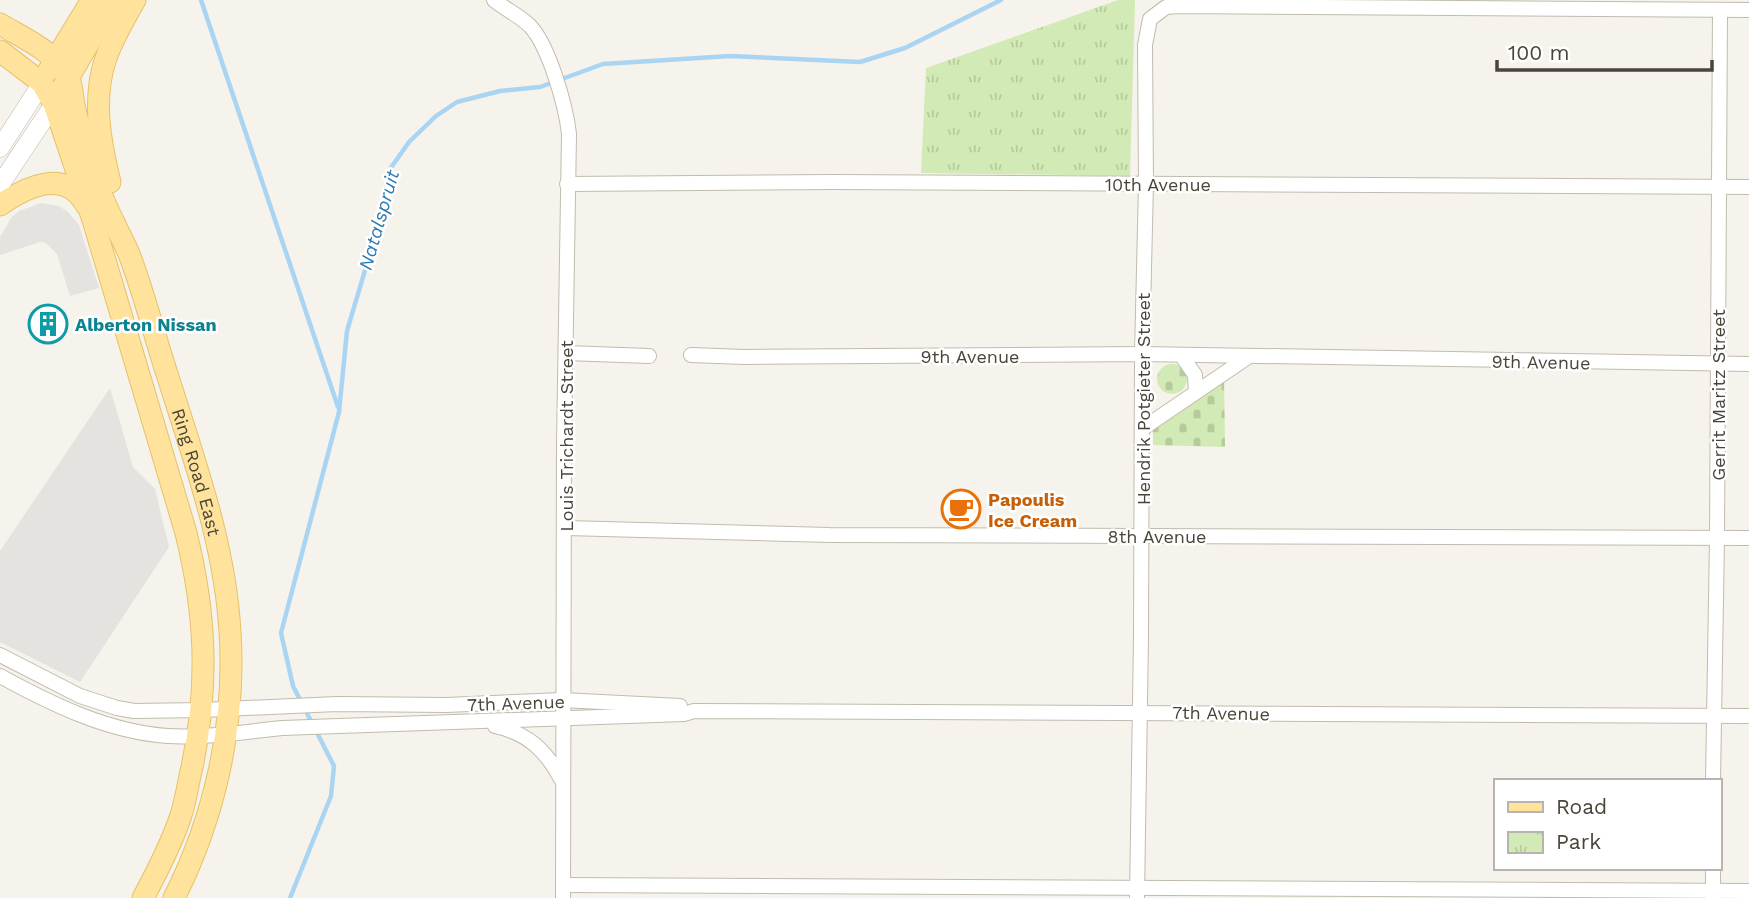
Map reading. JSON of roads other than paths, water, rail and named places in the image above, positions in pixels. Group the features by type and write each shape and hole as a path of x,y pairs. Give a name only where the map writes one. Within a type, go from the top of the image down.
{"main road":[{"path":"0,51 41,83 92,0"},
{"path":"54,104 114,0"},
{"path":"129,256 104,159 98,109 105,60 135,0"},
{"path":"0,24 56,59"},
{"name":"Ring Road East","path":"56,59 69,77 74,107 101,193 129,256 201,479 226,586 230,632 226,734 209,813 192,861 174,898"},
{"name":"Ring Road East","path":"41,83 54,104 93,220 152,414 197,576 203,625 202,710 198,736 182,814 143,898"},
{"path":"0,205 38,184 58,184 82,199 93,220"}],"street":[{"name":"Louis Trichardt Street","path":"494,0 530,26 545,47 566,117 569,150 562,700 563,891"},
{"name":"Hendrik Potgieter Street","path":"1137,892 1146,184 1145,45 1150,19 1166,7 1223,6 1720,10"},
{"path":"1720,10 1749,10"},
{"name":"Gerrit Maritz Street","path":"1713,779 1720,10"},
{"path":"0,148 41,83"},
{"path":"0,185 54,104"},
{"name":"10th Avenue","path":"567,184 1749,187"},
{"path":"566,353 649,356"},
{"name":"9th Avenue","path":"691,355 1181,355 1749,364"},
{"path":"1181,355 1195,375 1196,392"},
{"path":"1142,429 1248,357"},
{"name":"8th Avenue","path":"566,528 830,535 1749,538"},
{"name":"7th Avenue","path":"0,655 80,696 117,708 147,711 562,700 685,706 694,711"},
{"name":"7th Avenue","path":"0,676 105,723 141,733 198,736 282,728 684,714 694,711 1749,716"},
{"path":"480,722 530,739 549,758 563,783"},
{"path":"1713,870 1713,894"},
{"path":"563,891 1713,894 1749,891"}],"waterway":[{"path":"201,0 338,407"},
{"name":"Natalspruit","path":"290,898 331,796 334,766 293,686 281,633 339,412 347,331 374,240 390,169 409,142 436,116 457,102 500,91 540,87 603,64 730,56 860,62 905,48 1001,0"}],"place":[{"name":"Alberton Nissan","path":"48,324"},
{"name":"Papoulis Ice Cream","path":"961,509"}]}
